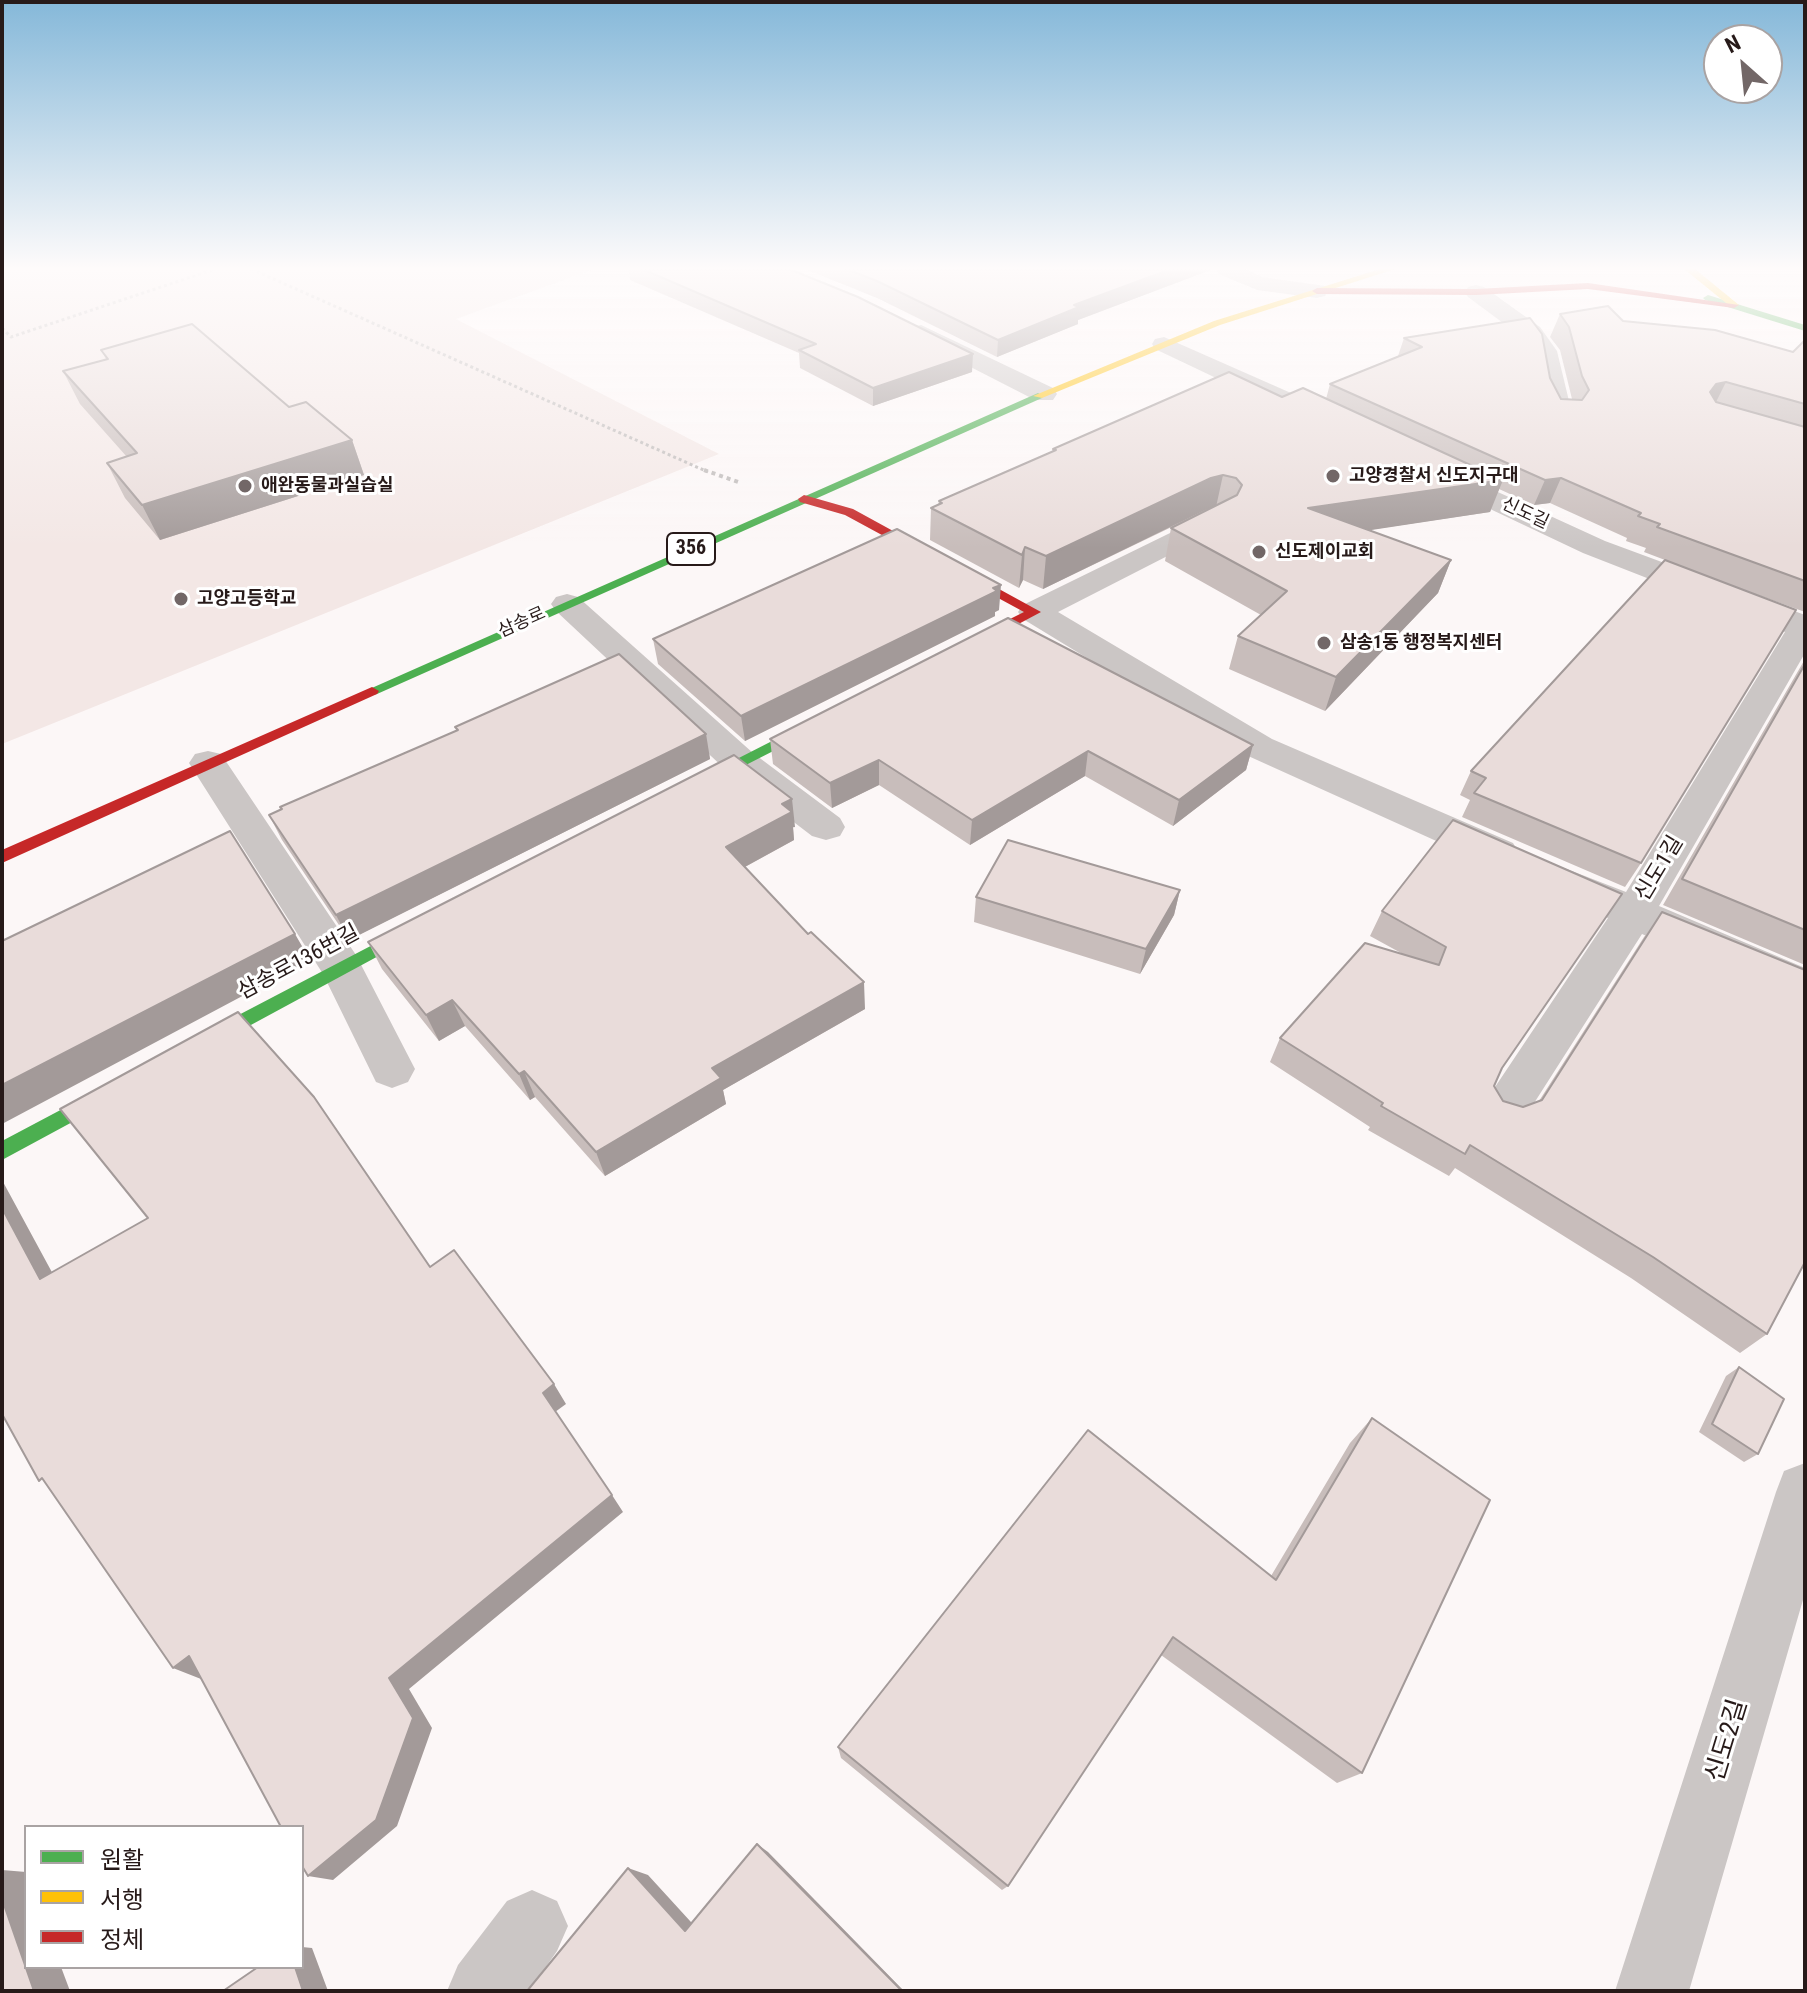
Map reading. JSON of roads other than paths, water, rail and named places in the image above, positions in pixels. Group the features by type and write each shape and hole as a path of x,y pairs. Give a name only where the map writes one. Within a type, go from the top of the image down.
{"main road":[{"name":"삼송로","path":"2,857 804,499 1121,362"},
{"path":"804,499 849,512 1034,612"},
{"path":"950,655 1034,612"},
{"path":"668,799 838,712"},
{"name":"삼송로136번길","path":"178,1055 441,916"},
{"path":"2,1151 138,1077"}],"street":[{"path":"980,362 1044,394"},
{"path":"1203,362 1312,413"},
{"path":"1549,362 1556,401 1563,415"},
{"name":"신도길","path":"1411,460 1594,547 1804,627"},
{"path":"1034,612 1217,519"},
{"path":"567,604 740,762 826,827"},
{"path":"1034,612 1259,747 1805,987"},
{"name":"신도1길","path":"1505,1108 1634,913 1804,627"},
{"path":"208,763 341,967 392,1069"},
{"name":"신도2길","path":"1652,1991 1805,1492"},
{"path":"484,1991 532,1926"}],"place":[{"name":"고양경찰서 신도지구대","path":"1333,476"},
{"name":"애완동물과실습실","path":"245,486"},
{"name":"신도제이교회","path":"1259,552"},
{"name":"고양고등학교","path":"181,599"},
{"name":"삼송1동 행정복지센터","path":"1324,643"}]}
